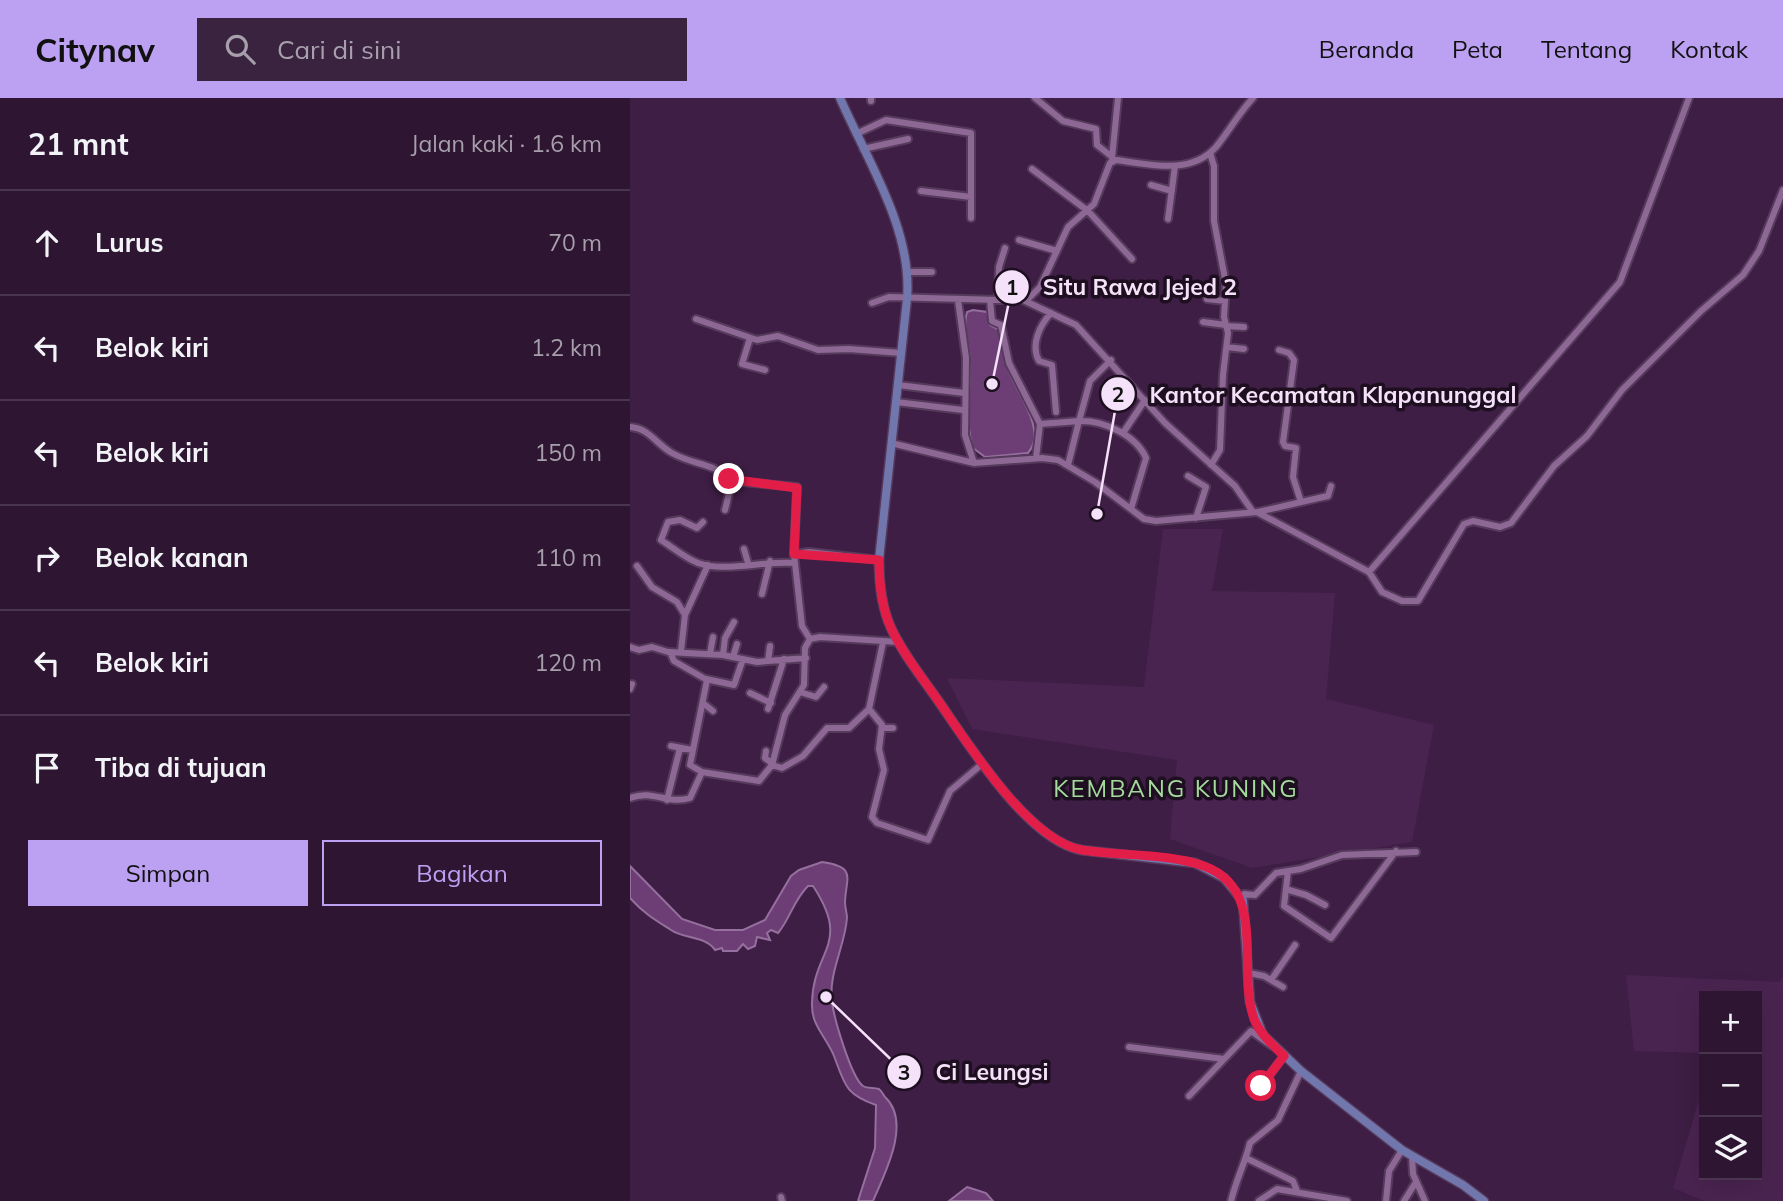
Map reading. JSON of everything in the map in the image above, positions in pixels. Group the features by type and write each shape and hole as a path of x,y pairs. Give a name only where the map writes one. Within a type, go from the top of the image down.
{"main road":[{"path":"840,98 900,239 908,272 879,560 883,602 899,642 982,764 1037,824 1067,847 1203,865 1224,878 1242,901 1254,1019 1275,1046 1301,1072 1402,1150 1484,1201"}],"street":[{"path":"1035,98 1063,121 1096,129 1097,145 1112,158 1175,166 1190,164 1210,153 1253,98"},
{"path":"872,303 887,297 1023,300 1033,296 1069,227 1088,211 1112,158 1118,98"},
{"path":"1368,572 1620,282 1689,98"},
{"path":"856,134 886,120 971,133 971,218"},
{"path":"863,149 908,139"},
{"path":"1210,153 1214,161 1214,221 1226,284 1227,347 1220,450 1211,465"},
{"path":"1168,219 1175,166"},
{"path":"1032,170 1088,211 1132,259"},
{"path":"1151,185 1172,191"},
{"path":"1023,300 1076,325 1111,360 1165,423 1235,486 1255,512 1368,572 1382,592 1402,601 1418,601 1464,524 1473,521 1500,527 1511,523 1554,466 1587,436 1622,390 1701,311 1743,275 1759,251 1783,190"},
{"path":"921,191 971,197"},
{"path":"1019,240 1057,251"},
{"path":"1005,248 999,267 992,321 1001,325 1009,363 1040,424 1036,458"},
{"path":"908,272 932,272"},
{"path":"1207,299 1225,301"},
{"path":"958,300 966,358 963,410 965,435 974,463"},
{"path":"1051,313 1039,330 1036,355 1039,361 1052,365 1056,412"},
{"path":"696,319 750,338 760,340 778,336 818,351 849,349 901,353"},
{"path":"1203,322 1244,327"},
{"path":"750,338 742,364 765,370"},
{"path":"1227,347 1244,349"},
{"path":"1279,350 1289,353 1294,360 1283,442 1285,446 1296,448 1293,477 1301,502"},
{"path":"1068,465 1090,381 1111,360"},
{"path":"898,385 964,393"},
{"path":"1123,433 1145,400"},
{"path":"896,402 963,410"},
{"path":"1040,424 1098,422 1123,433 1146,458 1131,509"},
{"path":"630,427 645,430 673,454 723,470 732,481 797,488 794,554 803,626 810,639 805,681 785,715 772,764 759,781 702,772 690,767 706,679"},
{"path":"891,443 974,463 1051,458 1068,465 1149,520 1255,512 1328,496 1331,486"},
{"path":"1188,476 1206,487 1196,518"},
{"path":"725,510 732,481"},
{"path":"703,522 697,528 680,520 668,522 661,540 698,563 719,567 770,561 795,562"},
{"path":"744,549 748,564"},
{"path":"794,554 879,560"},
{"path":"762,594 770,561"},
{"path":"681,651 685,615 708,565"},
{"path":"637,566 652,587 677,602 685,615"},
{"path":"723,655 725,638 734,622"},
{"path":"710,654 713,637"},
{"path":"810,639 820,637 899,642"},
{"path":"766,751 765,758 772,764 785,768 793,764 827,728 849,728 869,709 883,642"},
{"path":"733,657 737,644"},
{"path":"768,661 770,646"},
{"path":"630,647 639,650 652,647 670,652 768,661 806,658"},
{"path":"670,652 674,661 706,679 734,685 743,659"},
{"path":"750,693 769,706 784,659"},
{"path":"800,692 816,698 824,687"},
{"path":"703,703 713,712"},
{"path":"869,709 879,719 882,728 879,749 884,770 872,817 874,821 926,840 931,839 950,791 982,764"},
{"path":"882,728 893,729"},
{"path":"671,746 691,750"},
{"path":"667,800 680,748"},
{"path":"630,798 642,794 674,803 690,798 702,772"},
{"path":"1288,871 1289,890 1284,906 1331,938 1396,851"},
{"path":"1242,901 1244,894 1255,895 1273,874 1348,853 1416,852"},
{"path":"1289,890 1325,905"},
{"path":"1271,980 1295,945"},
{"path":"1249,973 1283,987"},
{"path":"1189,1096 1253,1030 1265,1042 1275,1046"},
{"path":"1129,1047 1224,1059"},
{"path":"1261,1086 1284,1056"},
{"path":"1231,1201 1235,1180 1248,1159 1250,1143 1279,1120 1301,1072"},
{"path":"1385,1201 1389,1171 1402,1150"},
{"path":"1412,1156 1416,1182 1425,1201"},
{"path":"1248,1159 1293,1181 1297,1191"},
{"path":"1404,1201 1416,1182"},
{"path":"1259,1201 1277,1189 1347,1201"}],"shaded area":[{"path":"967,312 987,312 990,325 999,330 1008,369 1033,422 1033,444 1028,453 985,457 973,448 969,427 970,361 965,324"},
{"path":"1163,529 1223,529 1212,591 1335,593 1326,699 1434,725 1412,842 1252,868 1170,839 1177,760 972,729 947,678 1144,687"},
{"path":"822,862 841,867 847,874 846,928 832,981 833,1010 848,1060 858,1080 865,1087 880,1090 893,1107 896,1120 894,1148 873,1201 858,1201 875,1148 876,1105 858,1097 848,1087 831,1049 816,1025 812,1011 814,985 830,935 824,906 813,886 808,886 803,892 778,933 771,930 767,933 770,940 757,937 755,946 748,949 743,944 737,951 723,951 722,948 715,950 706,942 676,933 650,916 630,898 630,866 682,919 715,930 743,930 765,920 791,876 799,870"},
{"path":"1626,975 1780,982 1783,977 1783,1201 1704,1201 1673,1188 1699,1100 1699,1180 1762,1180 1762,991 1699,991 1699,1053 1634,1051"},
{"path":"967,1187 986,1193 993,1201 949,1201"}],"place":[{"name":"Situ Rawa Jejed 2","path":"992,384"},
{"name":"Kantor Kecamatan Klapanunggal","path":"1097,514"},
{"name":"Ci Leungsi","path":"826,997"}],"district":[{"name":"KEMBANG KUNING","path":"1176,789"}],"route":[{"path":"729,479 796,486 798,492 794,554 809,552 879,560 880,589 886,614 909,660 982,764 1013,800 1051,837 1067,847 1082,850 1203,865 1236,890 1244,907 1250,1002 1254,1019 1263,1035 1284,1056 1261,1086"}]}
